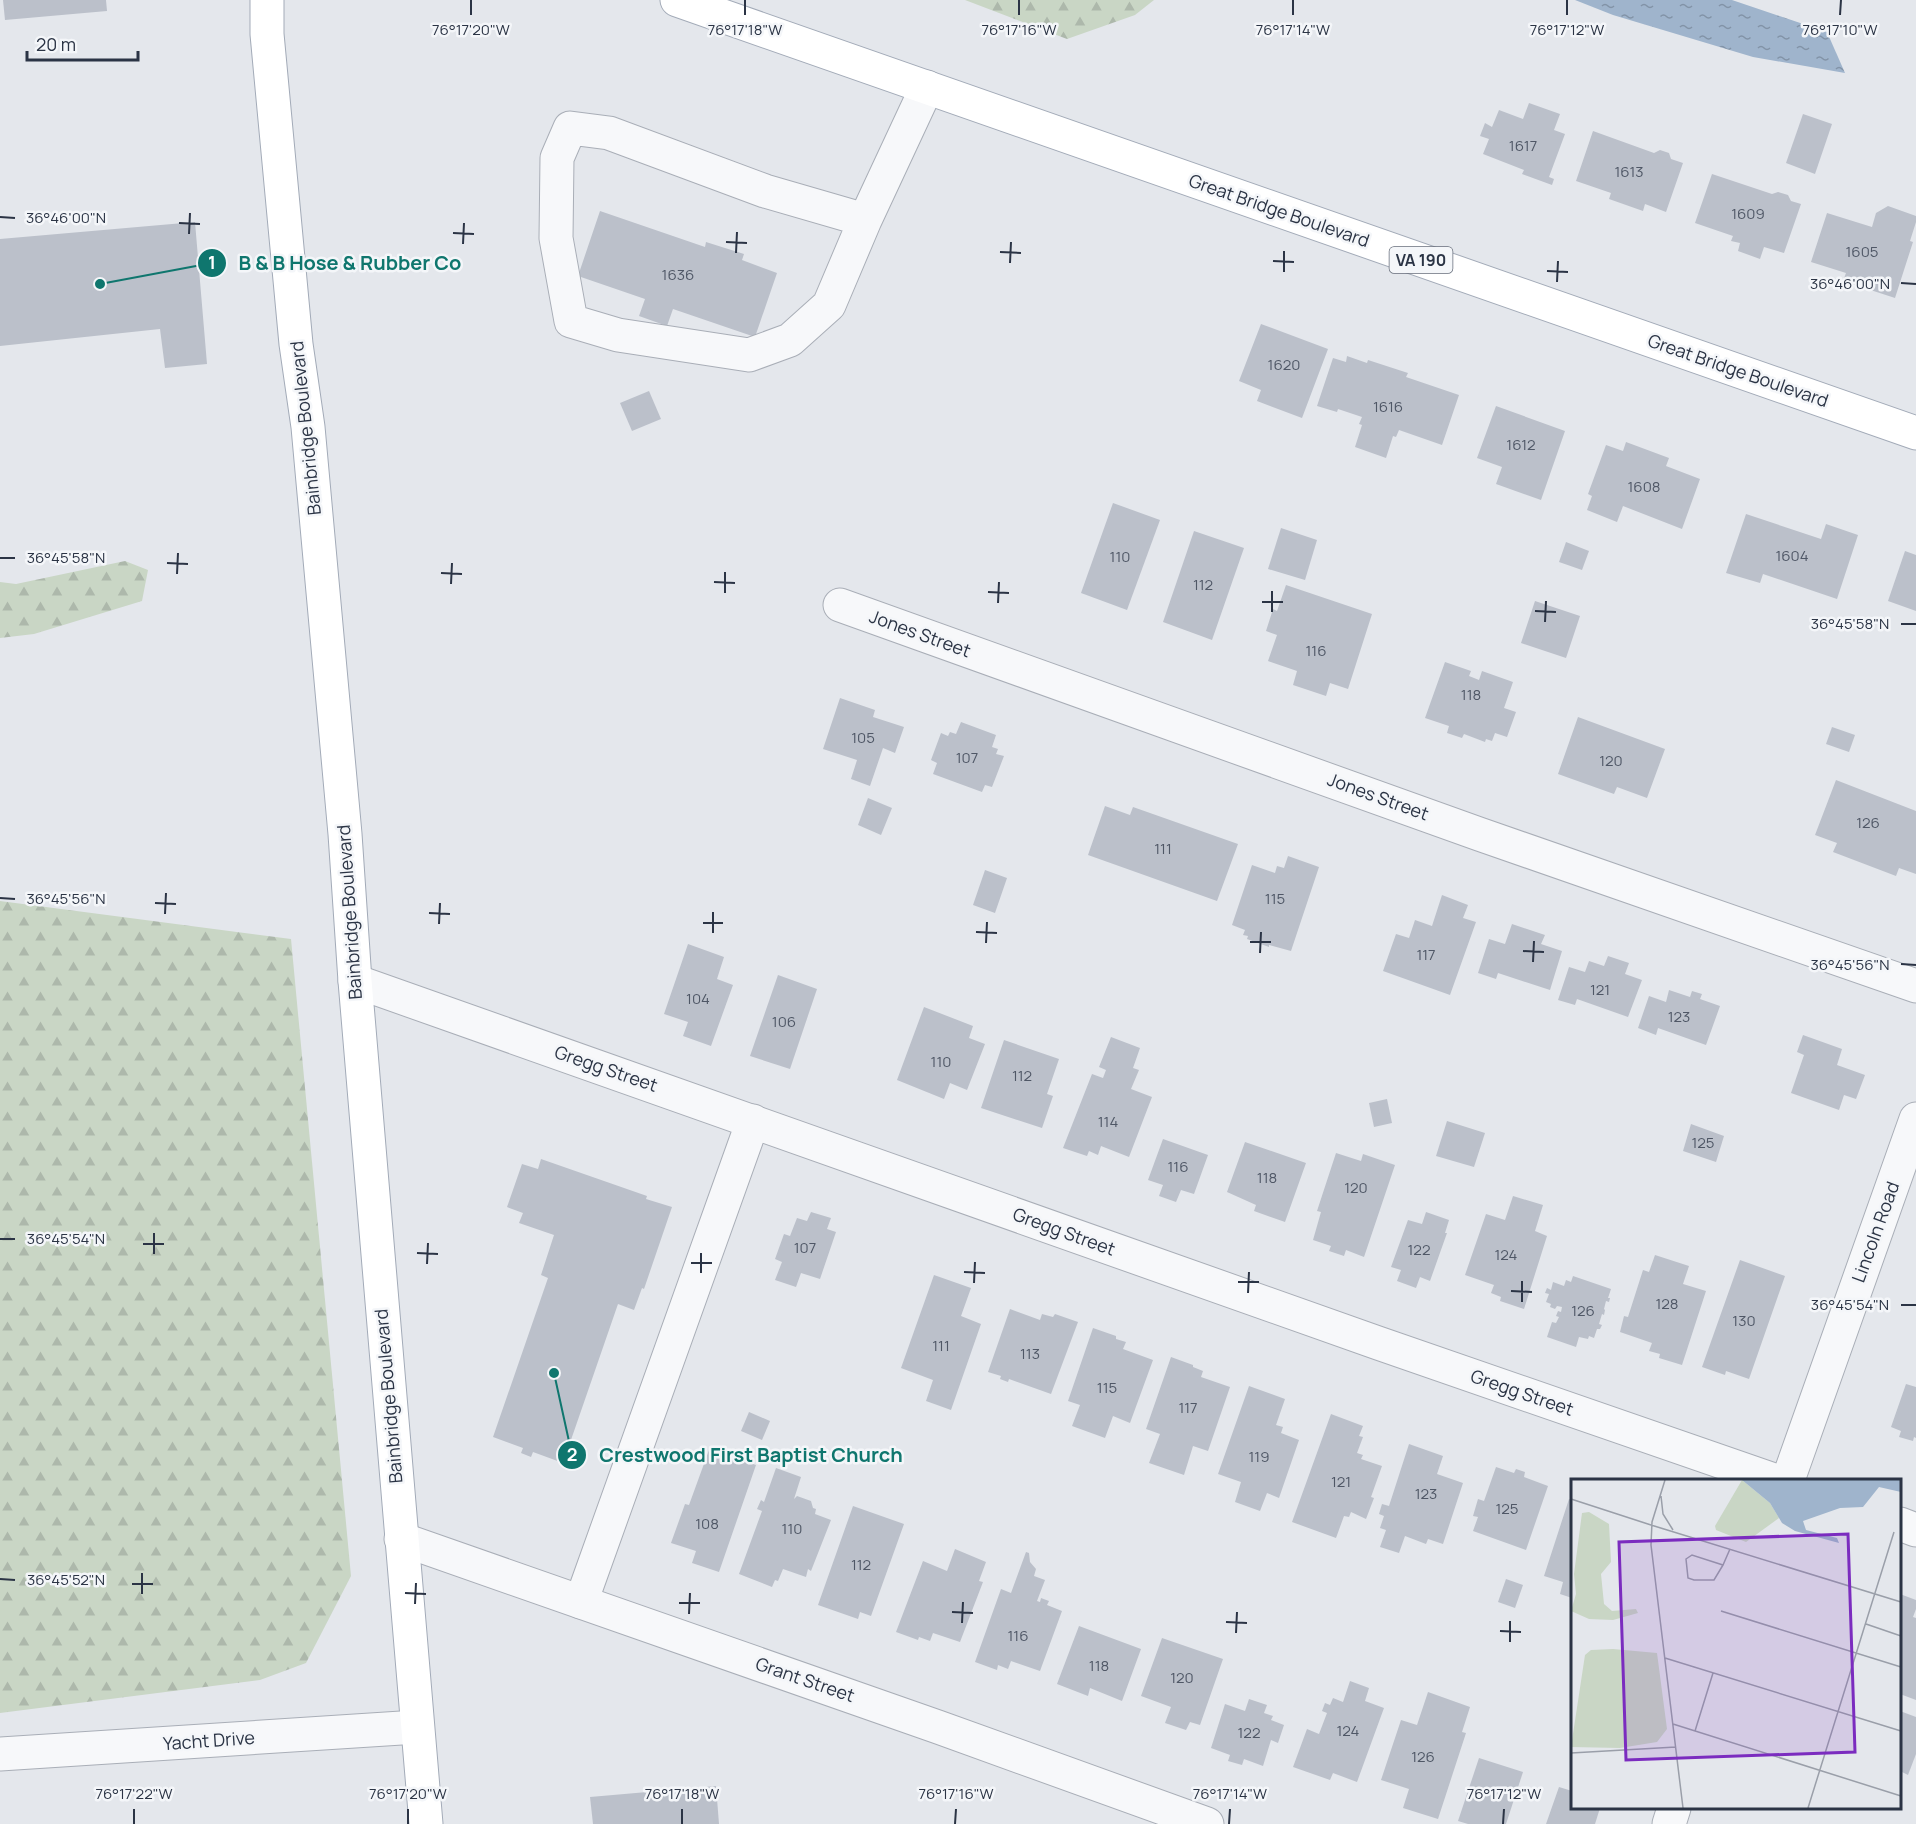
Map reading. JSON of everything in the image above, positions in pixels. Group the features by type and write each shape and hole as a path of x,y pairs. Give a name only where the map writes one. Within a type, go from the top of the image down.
{"main road":[{"name":"Bainbridge Boulevard","path":"267,0 267,34 296,344 308,427 345,834 355,981 426,1824"},
{"name":"Great Bridge Boulevard","path":"677,0 1916,433"}],"street":[{"path":"865,220 765,191 609,133 570,128 557,158 556,238 571,321 618,335 749,355 790,340 829,305 865,220 927,87"},
{"name":"Jones Street","path":"840,605 1457,826 1916,986"},
{"name":"Gregg Street","path":"355,981 1378,1343 1771,1479"},
{"name":"Lincoln Road","path":"1788,1479 1916,1119"},
{"path":"581,1602 753,1121"},
{"path":"1901,1525 1916,1530"},
{"name":"Grant Street","path":"401,1539 1207,1824"},
{"name":"Yacht Drive","path":"0,1754 417,1727"},
{"path":"1669,1824 1674,1809"}],"green space":[{"path":"965,0 1154,0 1135,15 1067,39"},
{"path":"125,561 148,570 142,601 34,634 0,638 0,582 16,584"},
{"path":"0,901 291,939 351,1576 306,1663 260,1680 0,1713"}],"water":[{"path":"1575,0 1732,0 1827,32 1845,73 1753,57 1613,15"}],"building":[{"path":"3,0 106,0 107,11 5,20"},
{"path":"1529,103 1560,114 1554,130 1565,134 1549,177 1554,179 1552,185 1522,174 1524,170 1483,154 1489,139 1480,136 1485,123 1492,127 1499,110 1523,119"},
{"path":"1803,114 1832,124 1815,174 1786,163"},
{"path":"1593,131 1654,153 1660,150 1669,153 1671,159 1683,163 1666,212 1645,204 1643,211 1609,199 1611,193 1576,181"},
{"path":"1712,174 1772,194 1778,192 1788,195 1791,201 1801,204 1784,253 1764,247 1760,259 1738,251 1740,243 1731,241 1733,236 1695,223"},
{"path":"1888,206 1916,216 1910,241 1913,242 1895,298 1843,281 1846,273 1811,262 1827,213 1872,227 1876,213"},
{"path":"600,211 705,247 706,242 744,254 742,260 777,273 755,337 673,309 667,326 639,316 645,299 578,276"},
{"path":"195,222 207,364 165,368 160,329 0,346 0,239"},
{"path":"1261,324 1328,349 1302,418 1257,401 1261,390 1239,381"},
{"path":"1347,356 1408,373 1406,377 1459,395 1442,445 1399,430 1396,437 1393,436 1386,458 1355,447 1362,425 1359,424 1362,417 1338,409 1337,412 1317,406 1333,358 1346,362"},
{"path":"649,391 661,419 632,431 620,403"},
{"path":"1496,406 1565,431 1541,500 1496,484 1502,467 1477,458"},
{"path":"1626,442 1669,458 1666,466 1700,479 1682,529 1623,506 1617,522 1587,510 1592,496 1588,494 1606,445 1623,451"},
{"path":"1113,503 1160,520 1127,610 1081,593"},
{"path":"1746,514 1821,539 1826,524 1858,535 1837,599 1763,574 1760,583 1726,573"},
{"path":"1281,528 1317,540 1305,580 1268,569"},
{"path":"1194,531 1244,548 1212,640 1163,622"},
{"path":"1566,542 1589,551 1582,570 1559,562"},
{"path":"1905,551 1916,555 1916,611 1888,601"},
{"path":"1286,585 1372,614 1348,689 1330,683 1326,696 1293,685 1297,671 1268,661 1277,635 1266,631 1273,609 1277,611"},
{"path":"1535,601 1580,616 1566,658 1521,643"},
{"path":"1445,662 1471,671 1469,676 1479,680 1482,671 1513,682 1504,708 1516,712 1507,737 1495,733 1492,741 1486,739 1485,742 1464,734 1462,738 1447,733 1449,726 1425,718"},
{"path":"840,698 875,710 873,717 904,727 895,753 883,748 870,786 851,779 857,760 823,749"},
{"path":"1578,717 1665,749 1647,798 1617,787 1614,794 1558,774"},
{"path":"961,722 996,735 992,747 998,749 996,754 1004,756 992,787 985,785 982,792 933,774 937,763 931,760 941,733 948,736 950,732 956,734"},
{"path":"1832,727 1855,735 1849,752 1826,744"},
{"path":"1836,780 1916,811 1916,874 1899,868 1896,876 1833,852 1837,843 1815,835"},
{"path":"868,798 892,808 881,835 858,825"},
{"path":"1105,806 1130,815 1133,807 1238,844 1217,901 1088,855"},
{"path":"1288,856 1319,867 1291,951 1269,945 1269,947 1247,939 1248,936 1243,935 1245,930 1232,925 1252,865 1275,873 1277,866 1284,868"},
{"path":"985,870 1007,878 995,913 973,905"},
{"path":"1442,895 1468,905 1463,918 1476,922 1450,995 1383,971 1396,934 1409,938 1415,920 1432,926"},
{"path":"1512,924 1545,935 1541,944 1562,951 1550,990 1498,973 1496,979 1478,973 1489,939 1505,944"},
{"path":"688,944 724,957 717,979 733,985 711,1046 683,1036 688,1022 664,1014"},
{"path":"1608,956 1629,963 1625,974 1642,980 1628,1017 1577,999 1575,1005 1558,1000 1569,967 1585,972 1589,961 1604,966"},
{"path":"778,975 817,989 790,1069 750,1056"},
{"path":"1669,990 1690,997 1692,991 1702,994 1700,999 1720,1006 1706,1045 1658,1028 1656,1035 1638,1028 1649,996 1666,1002"},
{"path":"924,1007 973,1026 969,1038 985,1044 967,1090 950,1083 944,1099 897,1080"},
{"path":"1803,1035 1842,1049 1837,1065 1865,1075 1856,1099 1844,1095 1839,1110 1791,1093 1804,1055 1797,1052"},
{"path":"1111,1037 1140,1048 1133,1068 1139,1070 1131,1089 1152,1097 1129,1157 1101,1146 1098,1155 1089,1151 1087,1156 1063,1148 1092,1074 1103,1078 1106,1070 1099,1067"},
{"path":"1004,1040 1059,1059 1047,1094 1053,1096 1042,1128 981,1108"},
{"path":"1387,1099 1392,1123 1374,1127 1369,1103"},
{"path":"1447,1121 1485,1133 1474,1167 1436,1156"},
{"path":"1691,1124 1724,1136 1716,1162 1683,1151"},
{"path":"1163,1139 1208,1155 1194,1194 1181,1190 1176,1202 1159,1196 1163,1185 1148,1180"},
{"path":"1245,1142 1306,1163 1285,1222 1254,1211 1256,1205 1227,1192"},
{"path":"1336,1153 1361,1161 1363,1154 1395,1165 1364,1257 1346,1250 1344,1256 1329,1251 1331,1246 1313,1240 1321,1212 1317,1211"},
{"path":"541,1159 672,1207 644,1289 642,1288 634,1310 618,1304 563,1463 533,1452 531,1457 521,1453 523,1448 493,1437 548,1278 541,1275 554,1235 519,1223 523,1213 507,1207 522,1164 538,1169"},
{"path":"1513,1196 1543,1205 1535,1231 1547,1236 1524,1309 1500,1301 1501,1297 1491,1293 1494,1285 1465,1275 1486,1214 1505,1220"},
{"path":"811,1212 831,1218 827,1229 836,1232 820,1279 801,1273 796,1287 775,1280 782,1262 775,1259 784,1234 790,1236 797,1218 807,1221"},
{"path":"1426,1212 1449,1220 1445,1233 1447,1233 1430,1281 1420,1277 1416,1288 1397,1281 1401,1270 1391,1267 1408,1220 1422,1224"},
{"path":"1655,1255 1689,1266 1683,1284 1706,1291 1682,1365 1659,1358 1660,1354 1649,1351 1652,1343 1620,1332 1624,1316 1628,1317 1643,1270 1649,1272"},
{"path":"1740,1260 1785,1276 1749,1379 1726,1371 1725,1375 1702,1367"},
{"path":"934,1275 971,1288 961,1316 981,1324 951,1410 926,1401 933,1380 901,1368"},
{"path":"1573,1276 1611,1289 1609,1302 1606,1301 1604,1315 1602,1314 1599,1324 1602,1325 1600,1329 1597,1329 1594,1338 1579,1337 1576,1347 1547,1337 1552,1322 1556,1323 1559,1317 1556,1316 1558,1311 1561,1312 1562,1307 1557,1306 1555,1309 1550,1307 1551,1304 1546,1302 1549,1294 1545,1293 1547,1288 1551,1290 1553,1282 1564,1286 1566,1280 1571,1282"},
{"path":"1010,1309 1040,1320 1042,1314 1053,1317 1055,1314 1078,1322 1051,1394 1009,1379 1008,1382 1000,1379 1001,1376 988,1372"},
{"path":"1093,1328 1126,1342 1123,1349 1153,1360 1130,1423 1113,1416 1105,1438 1072,1426 1080,1405 1068,1401"},
{"path":"1171,1357 1203,1371 1201,1377 1230,1387 1208,1451 1193,1446 1184,1475 1149,1463 1160,1434 1146,1429"},
{"path":"1906,1384 1916,1387 1916,1438 1914,1437 1913,1441 1899,1437 1901,1431 1891,1427"},
{"path":"1249,1386 1285,1399 1276,1425 1283,1427 1281,1433 1299,1440 1279,1498 1267,1493 1260,1511 1235,1502 1241,1482 1218,1474"},
{"path":"749,1412 770,1421 762,1440 741,1431"},
{"path":"1331,1414 1363,1426 1359,1436 1363,1437 1357,1453 1363,1455 1361,1459 1382,1466 1366,1519 1351,1512 1349,1517 1344,1516 1336,1538 1292,1522"},
{"path":"1409,1444 1443,1456 1437,1474 1463,1483 1443,1544 1428,1539 1426,1544 1405,1536 1399,1553 1380,1547 1386,1530 1380,1528 1384,1516 1379,1514 1382,1504 1389,1506"},
{"path":"709,1450 756,1465 719,1572 692,1563 696,1551 671,1543 685,1504 689,1505"},
{"path":"1496,1467 1514,1473 1516,1469 1525,1472 1524,1477 1548,1486 1526,1550 1473,1531 1478,1517 1473,1516 1478,1499 1484,1501"},
{"path":"776,1468 801,1477 794,1499 797,1496 811,1501 813,1508 816,1509 815,1514 831,1520 811,1571 808,1569 806,1577 783,1569 778,1581 775,1580 772,1587 739,1574 762,1511 757,1509 761,1500 764,1502"},
{"path":"1569,1499 1571,1500 1571,1598 1560,1594 1563,1582 1544,1576"},
{"path":"853,1506 904,1524 871,1616 860,1612 858,1619 818,1605"},
{"path":"955,1549 986,1562 979,1581 983,1582 960,1642 933,1633 930,1641 919,1637 918,1640 896,1632 923,1561 947,1571"},
{"path":"1026,1552 1029,1553 1030,1562 1036,1569 1034,1576 1045,1580 1037,1601 1040,1602 1041,1598 1049,1601 1047,1605 1062,1611 1040,1671 1011,1661 1008,1669 998,1665 997,1670 975,1662 1001,1589 1011,1593"},
{"path":"1506,1579 1523,1585 1515,1608 1498,1602"},
{"path":"1901,1594 1916,1600 1913,1617 1916,1618 1916,1700 1901,1694"},
{"path":"1079,1626 1141,1649 1122,1701 1090,1688 1088,1696 1057,1684"},
{"path":"1162,1638 1223,1659 1200,1725 1190,1722 1186,1730 1165,1723 1171,1707 1141,1696"},
{"path":"1350,1681 1369,1688 1365,1701 1384,1708 1357,1782 1333,1773 1330,1780 1293,1767 1307,1729 1319,1734 1327,1713 1322,1711 1325,1703 1330,1705 1333,1698 1343,1702"},
{"path":"1428,1692 1470,1707 1462,1732 1466,1733 1438,1819 1403,1808 1409,1789 1381,1780 1401,1720 1417,1725"},
{"path":"1249,1699 1267,1705 1264,1713 1273,1716 1271,1720 1284,1725 1278,1743 1271,1740 1263,1766 1244,1759 1242,1765 1228,1761 1230,1755 1211,1748 1225,1704 1245,1711"},
{"path":"1901,1711 1916,1717 1916,1754 1908,1775 1901,1772"},
{"path":"1479,1758 1523,1772 1506,1824 1468,1824 1458,1821"},
{"path":"716,1786 719,1824 593,1824 590,1797"},
{"path":"1559,1787 1571,1791 1571,1809 1600,1809 1595,1824 1546,1824"}],"place":[{"name":"B & B Hose & Rubber Co","path":"100,284"},
{"name":"Crestwood First Baptist Church","path":"554,1373"}]}
